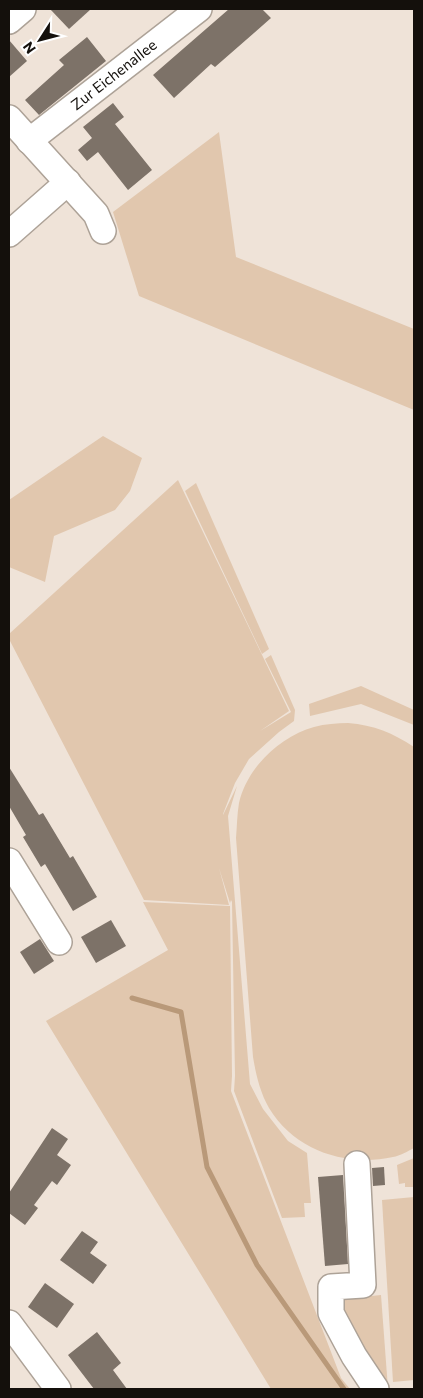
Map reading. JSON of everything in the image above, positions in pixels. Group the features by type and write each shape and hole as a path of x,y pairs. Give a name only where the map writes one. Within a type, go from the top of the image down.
{"street":[{"path":"9,22 23,9"},
{"name":"Zur Eichenallee","path":"29,141 199,9"},
{"path":"9,118 96,214 103,231"},
{"path":"9,234 68,182"},
{"path":"9,861 59,942"},
{"path":"357,1164 363,1285 331,1287 330,1313 354,1356 376,1389"},
{"path":"9,1323 58,1389"}],"shaded area":[{"path":"219,132 236,257 414,329 414,410 139,296 113,212"},
{"path":"103,436 142,458 130,491 115,510 54,536 45,582 9,567 9,500"},
{"path":"178,480 289,711 260,731 291,712 265,659 271,655 295,710 294,721 249,759 235,783 223,815 237,786 228,816 250,1084 263,1109 288,1141 307,1153 311,1203 304,1203 305,1217 282,1218 234,1091 232,902 231,900 230,903 219,868 229,905 144,900 9,639 9,634"},
{"path":"196,483 269,649 262,654 185,491"},
{"path":"361,686 414,710 414,725 361,704 310,716 309,704"},
{"path":"348,723 383,730 414,747 414,1148 396,1156 375,1160 357,1160 340,1157 307,1145 280,1123 263,1096 253,1057 236,838 238,807 243,790 257,766 266,756 277,746 301,732 322,725"},
{"path":"143,902 230,906 231,1091 341,1378 350,1389 271,1389 46,1021 168,950"},
{"path":"414,1158 414,1187 405,1187 405,1183 399,1184 397,1165"},
{"path":"414,1197 414,1380 393,1382 382,1200"},
{"path":"381,1295 388,1389 363,1354 340,1302 343,1299"}],"building":[{"path":"50,9 91,9 69,29"},
{"path":"229,9 262,9 271,18 215,67 211,64 174,98 153,75"},
{"path":"87,37 106,61 39,115 25,100 64,65 59,60"},
{"path":"9,40 27,61 9,77"},
{"path":"113,103 124,117 115,124 152,170 128,190 98,152 87,161 78,150 92,138 83,127"},
{"path":"9,767 39,815 43,813 70,858 73,856 97,897 73,911 45,864 41,867 23,837 26,835 9,806"},
{"path":"111,920 126,946 96,963 81,937"},
{"path":"40,939 54,961 34,974 20,952"},
{"path":"52,1128 68,1139 57,1155 71,1165 57,1185 52,1181 34,1205 38,1208 25,1225 9,1213 9,1193"},
{"path":"384,1167 385,1185 373,1186 372,1168"},
{"path":"343,1175 348,1264 325,1266 318,1177"},
{"path":"82,1231 98,1242 90,1253 107,1265 93,1284 60,1260"},
{"path":"45,1283 74,1304 57,1328 28,1307"},
{"path":"97,1332 121,1363 113,1370 127,1389 94,1389 68,1355"}],"waterway":[{"path":"132,998 181,1012 207,1167 257,1265 344,1389"}]}
